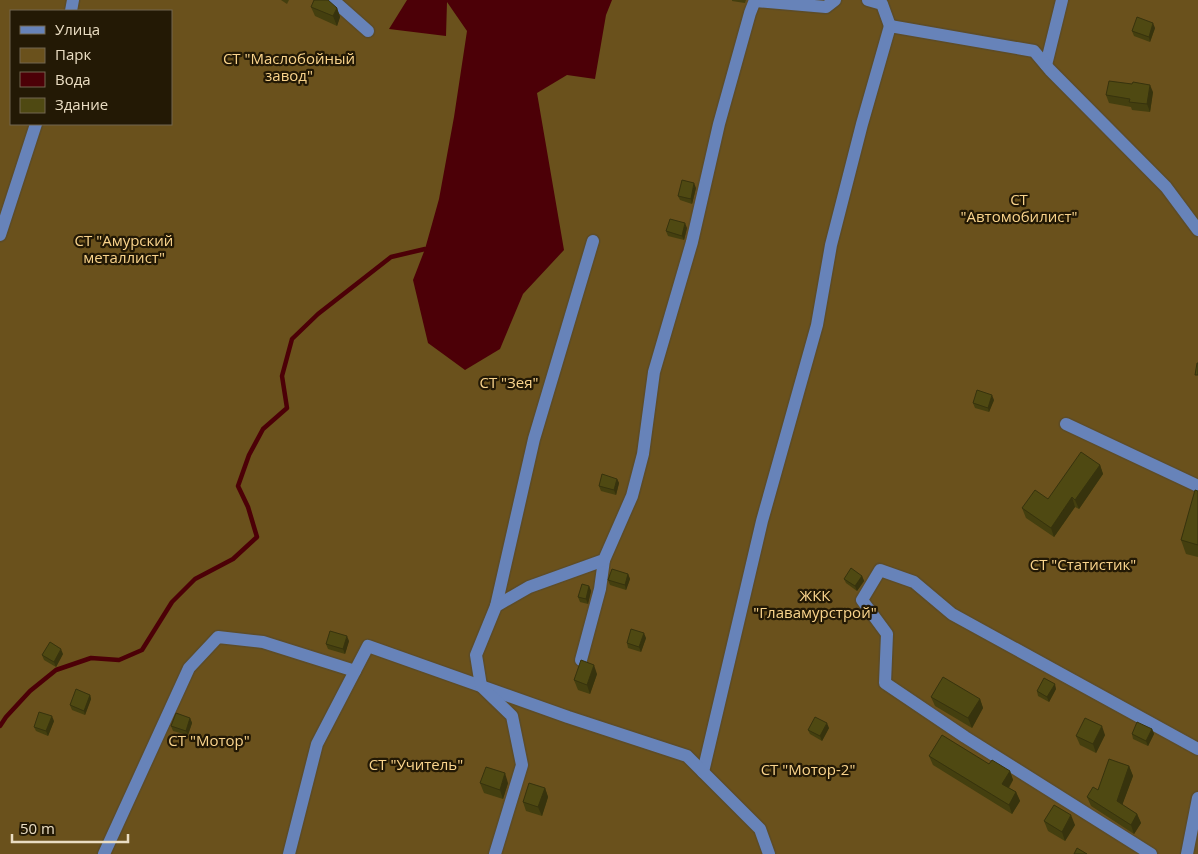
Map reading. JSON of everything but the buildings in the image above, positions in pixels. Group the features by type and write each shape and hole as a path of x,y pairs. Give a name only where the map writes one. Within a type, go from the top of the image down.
{"street":[{"path":"333,0 368,31"},
{"path":"580,660 600,588 604,560 632,496 643,454 654,372 692,242 719,124 755,0 826,7 835,0"},
{"path":"703,772 762,521 817,325 831,246 862,124 890,26 882,4 868,0"},
{"path":"885,12 890,0"},
{"path":"1046,65 1062,0"},
{"path":"890,26 1034,51 1166,187 1198,230"},
{"path":"0,235 36,125"},
{"path":"495,854 522,765 512,716 481,686 476,655 496,606 534,439 593,241"},
{"path":"1066,424 1198,486"},
{"path":"496,606 529,587 604,560"},
{"path":"1151,854 966,737 885,683 887,634 862,600 880,570 914,582 952,614 1198,749"},
{"path":"104,854 189,668 218,637 264,642 355,672"},
{"path":"289,854 317,744 368,646 568,717 687,756 760,829 769,854"},
{"path":"1186,854 1198,798"}],"green space":[{"path":"0,0 1198,0 1198,854 0,854"}],"water":[{"path":"407,0 612,0 606,15 595,79 567,75 537,93 564,250 523,294 500,349 465,370 428,343 413,280 425,249 439,199 467,31 447,2 446,36 389,29"}],"waterway":[{"path":"0,726 30,691 56,670 91,658 119,660 142,650 172,602 195,579 233,559 257,537 248,507 238,486 249,455 263,429 287,408 282,376 292,339 318,314 391,257 425,249"}],"park label":[{"name":"СТ \"Маслобойный завод\"","path":"289,68"},
{"name":"СТ \"Автомобилист\"","path":"1019,208"},
{"name":"СТ \"Амурский металлист\"","path":"124,250"},
{"name":"СТ \"Зея\"","path":"509,383"},
{"name":"СТ \"Статистик\"","path":"1083,565"},
{"name":"ЖКК \"Главамурстрой\"","path":"815,604"},
{"name":"СТ \"Мотор\"","path":"209,741"},
{"name":"СТ \"Учитель\"","path":"416,765"},
{"name":"СТ \"Мотор-2\"","path":"808,770"}]}
